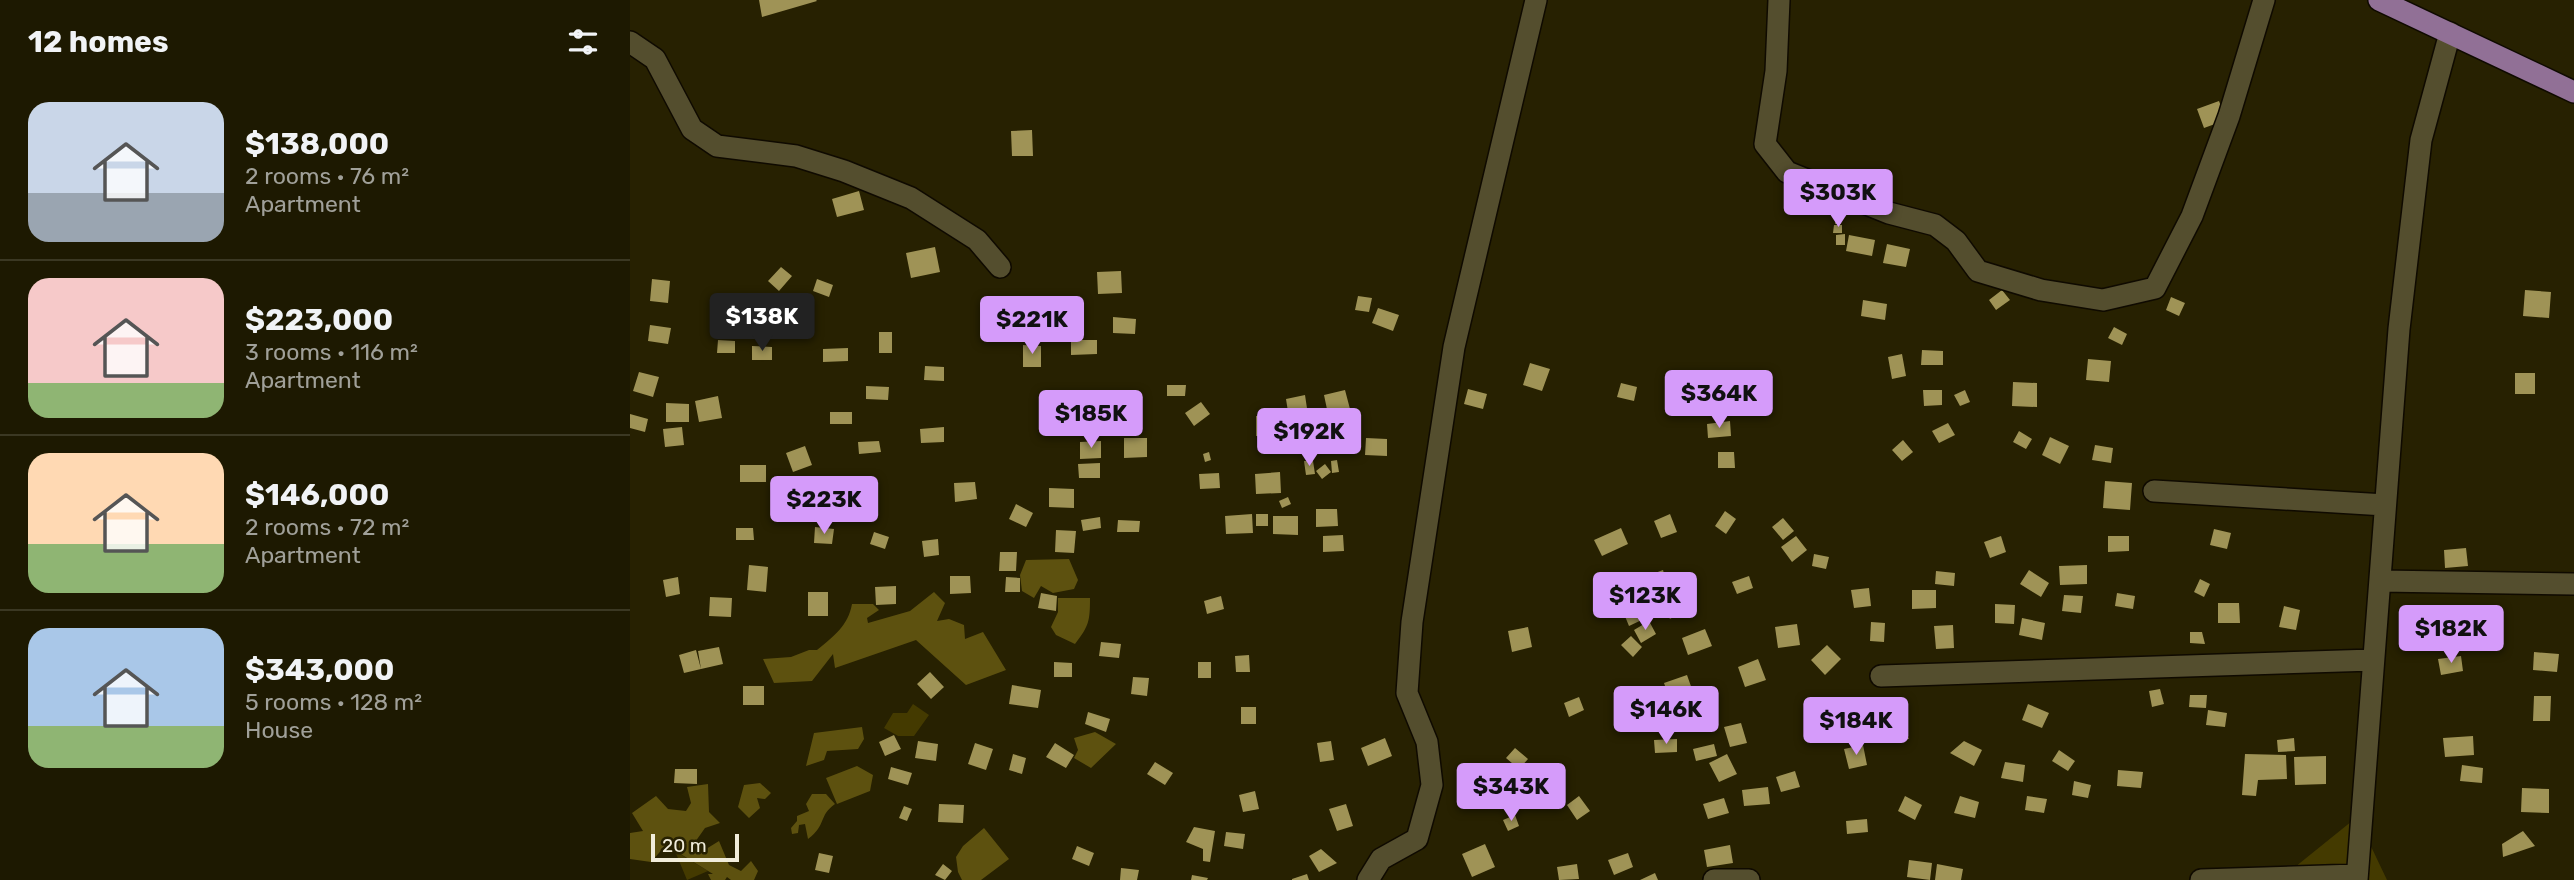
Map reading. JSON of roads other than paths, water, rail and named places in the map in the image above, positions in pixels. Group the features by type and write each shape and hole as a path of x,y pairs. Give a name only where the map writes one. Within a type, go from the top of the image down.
{"main road":[{"path":"2379,0 2574,92"}],"street":[{"path":"1368,880 1381,859 1417,839 1432,785 1427,742 1407,693 1412,622 1454,346 1536,0"},
{"path":"1779,0 1776,71 1765,144 1787,172 1889,213 1935,225 1956,241 1978,271 2041,290 2103,300 2155,288 2192,216 2229,116 2264,0"},
{"path":"2201,880 2356,877 2399,329 2421,140 2450,33"},
{"path":"630,42 655,59 692,129 717,146 796,156 844,171 911,198 977,240 1000,267"},
{"path":"2154,491 2385,505"},
{"path":"2379,581 2574,584"},
{"path":"1881,676 2373,660"},
{"path":"1714,880 1749,880"}]}
